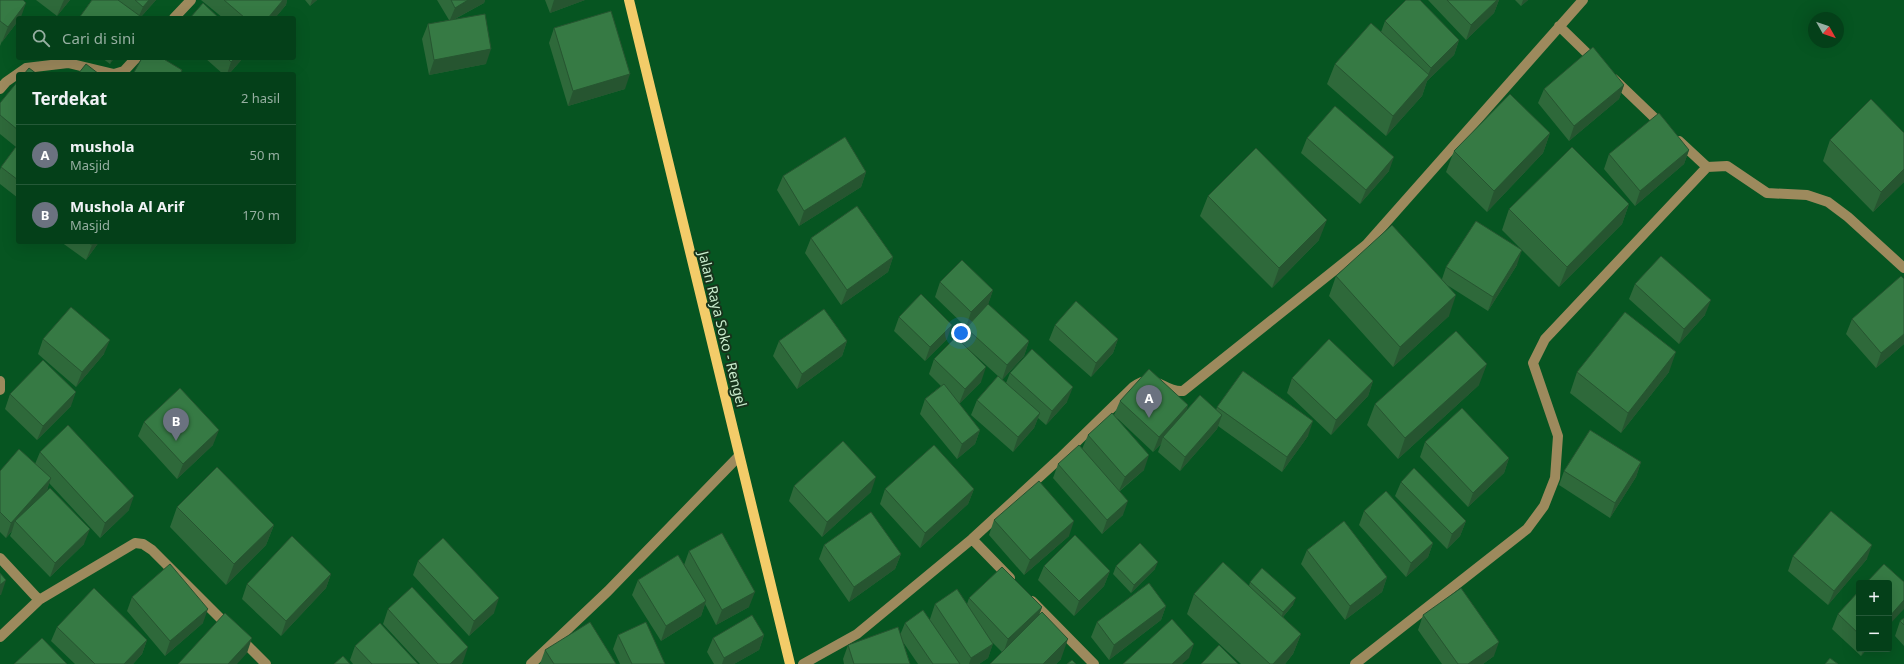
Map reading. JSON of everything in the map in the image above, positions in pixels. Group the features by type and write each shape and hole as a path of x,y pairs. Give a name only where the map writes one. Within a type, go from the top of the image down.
{"main road":[{"name":"Jalan Raya Soko - Rengel","path":"629,0 790,664"}],"street":[{"path":"176,16 191,0"},
{"path":"803,664 857,634 972,539 1142,380 1153,381 1178,391 1183,391 1366,245 1582,0"},
{"path":"1559,26 1707,167"},
{"path":"121,72 124,71 134,60"},
{"path":"20,72 26,68 68,63 106,72"},
{"path":"0,89 6,82 16,75"},
{"path":"1355,664 1527,529 1544,506 1556,478 1558,436 1533,363 1545,339 1707,167 1727,166 1767,193 1807,195 1828,202 1848,217 1904,268"},
{"path":"0,381 0,390"},
{"path":"531,664 608,591 739,456"},
{"path":"972,539 1016,585"},
{"path":"0,636 39,600 135,543 143,544 266,664"},
{"path":"0,558 39,600"},
{"path":"1028,596 1094,664"}],"building":[{"path":"0,0 23,0 26,3 8,27 0,21"},
{"path":"92,0 118,0 140,16 80,16"},
{"path":"135,0 149,0 143,7"},
{"path":"224,0 283,0 270,16 243,16"},
{"path":"451,0 468,0 455,8"},
{"path":"1406,0 1420,0 1459,40 1431,68 1385,21"},
{"path":"1447,0 1497,0 1471,25"},
{"path":"203,3 217,16 192,16"},
{"path":"611,11 630,74 573,91 554,28"},
{"path":"485,14 491,49 434,60 428,24"},
{"path":"1371,23 1429,75 1393,116 1335,64"},
{"path":"1593,47 1624,85 1574,126 1544,89"},
{"path":"141,60 165,60 182,70 181,72 134,72"},
{"path":"86,64 96,72 80,72"},
{"path":"29,68 34,72 26,72"},
{"path":"16,83 16,128 0,115 0,103"},
{"path":"1510,94 1550,133 1494,191 1454,151"},
{"path":"1871,99 1904,133 1904,169 1881,192 1830,140"},
{"path":"1335,106 1394,157 1366,190 1307,138"},
{"path":"1659,113 1689,150 1640,191 1609,154"},
{"path":"845,137 866,172 804,211 783,176"},
{"path":"16,147 16,178 1,167"},
{"path":"1572,147 1629,204 1567,267 1509,209"},
{"path":"1256,148 1327,220 1279,268 1208,196"},
{"path":"857,206 893,257 847,290 811,238"},
{"path":"1476,221 1522,250 1493,297 1446,267"},
{"path":"1392,225 1456,295 1400,347 1336,276"},
{"path":"1661,256 1711,300 1684,329 1635,284"},
{"path":"962,260 993,290 971,312 940,282"},
{"path":"1901,276 1904,279 1904,334 1881,353 1852,319"},
{"path":"921,294 952,325 930,347 899,317"},
{"path":"1076,301 1118,339 1096,363 1055,325"},
{"path":"988,304 1029,341 1007,365 966,328"},
{"path":"71,307 110,340 82,372 43,339"},
{"path":"824,309 847,341 802,374 779,341"},
{"path":"1625,312 1676,352 1628,413 1577,372"},
{"path":"1456,331 1487,364 1405,438 1375,404"},
{"path":"956,337 986,367 965,389 934,359"},
{"path":"1329,339 1373,381 1336,420 1292,378"},
{"path":"1032,349 1073,387 1052,411 1010,373"},
{"path":"43,360 76,392 43,426 10,394"},
{"path":"1149,369 1188,405 1159,437 1120,401"},
{"path":"1243,371 1313,421 1287,457 1217,407"},
{"path":"998,376 1040,413 1018,437 977,400"},
{"path":"944,384 980,430 962,444 925,399"},
{"path":"180,388 219,430 183,464 144,422"},
{"path":"1200,395 1222,415 1185,457 1163,437"},
{"path":"1462,408 1509,458 1473,493 1425,442"},
{"path":"1112,413 1149,455 1125,477 1088,435"},
{"path":"68,425 134,496 105,523 40,452"},
{"path":"1590,430 1641,462 1615,503 1564,471"},
{"path":"843,441 876,477 827,522 794,486"},
{"path":"934,445 974,489 925,533 885,489"},
{"path":"1079,445 1128,501 1107,520 1058,464"},
{"path":"19,449 51,478 11,523 0,512 0,471"},
{"path":"217,467 274,525 234,564 177,507"},
{"path":"1414,468 1466,521 1452,534 1401,482"},
{"path":"1039,481 1074,521 1030,560 994,520"},
{"path":"50,488 90,529 55,563 15,521"},
{"path":"1386,491 1433,543 1411,563 1364,511"},
{"path":"1831,511 1872,545 1834,591 1793,556"},
{"path":"871,512 901,554 854,587 824,545"},
{"path":"1344,521 1387,577 1350,606 1307,550"},
{"path":"722,533 755,592 722,610 689,551"},
{"path":"1075,535 1110,571 1079,601 1044,566"},
{"path":"292,536 331,574 286,621 247,584"},
{"path":"443,538 499,598 474,621 418,561"},
{"path":"1140,543 1158,562 1134,585 1116,566"},
{"path":"678,555 706,601 666,626 638,580"},
{"path":"1223,562 1301,634 1273,664 1270,664 1194,594"},
{"path":"170,564 208,609 170,641 132,597"},
{"path":"1884,564 1904,582 1904,600 1892,614 1892,580 1869,580"},
{"path":"1002,567 1042,607 1008,639 969,598"},
{"path":"1262,568 1296,598 1283,612 1250,582"},
{"path":"0,573 6,580 0,585"},
{"path":"1149,583 1166,606 1114,645 1097,622"},
{"path":"412,587 468,647 450,664 438,664 388,609"},
{"path":"94,588 147,640 124,664 95,664 57,627"},
{"path":"1461,588 1499,642 1468,664 1458,664 1423,615"},
{"path":"957,589 993,644 971,658 935,604"},
{"path":"1856,594 1856,631 1838,614"},
{"path":"923,610 960,664 933,664 905,623"},
{"path":"1042,612 1068,639 1043,664 990,664"},
{"path":"225,613 252,638 228,664 178,664"},
{"path":"752,615 764,635 724,658 713,638"},
{"path":"1904,618 1904,625 1900,621"},
{"path":"1172,619 1194,644 1172,664 1123,664"},
{"path":"590,622 616,664 554,664 545,650"},
{"path":"646,622 665,664 632,664 618,635"},
{"path":"380,623 418,664 372,664 355,646"},
{"path":"898,627 910,664 854,664 848,645"},
{"path":"42,638 67,664 14,664"},
{"path":"1219,645 1238,664 1201,664"},
{"path":"343,656 350,664 334,664"},
{"path":"1830,658 1838,664 1825,664"},
{"path":"1072,660 1076,664 1067,664"}],"place":[{"name":"mushola","path":"1149,418"},
{"name":"Mushola Al Arif","path":"176,441"}]}
